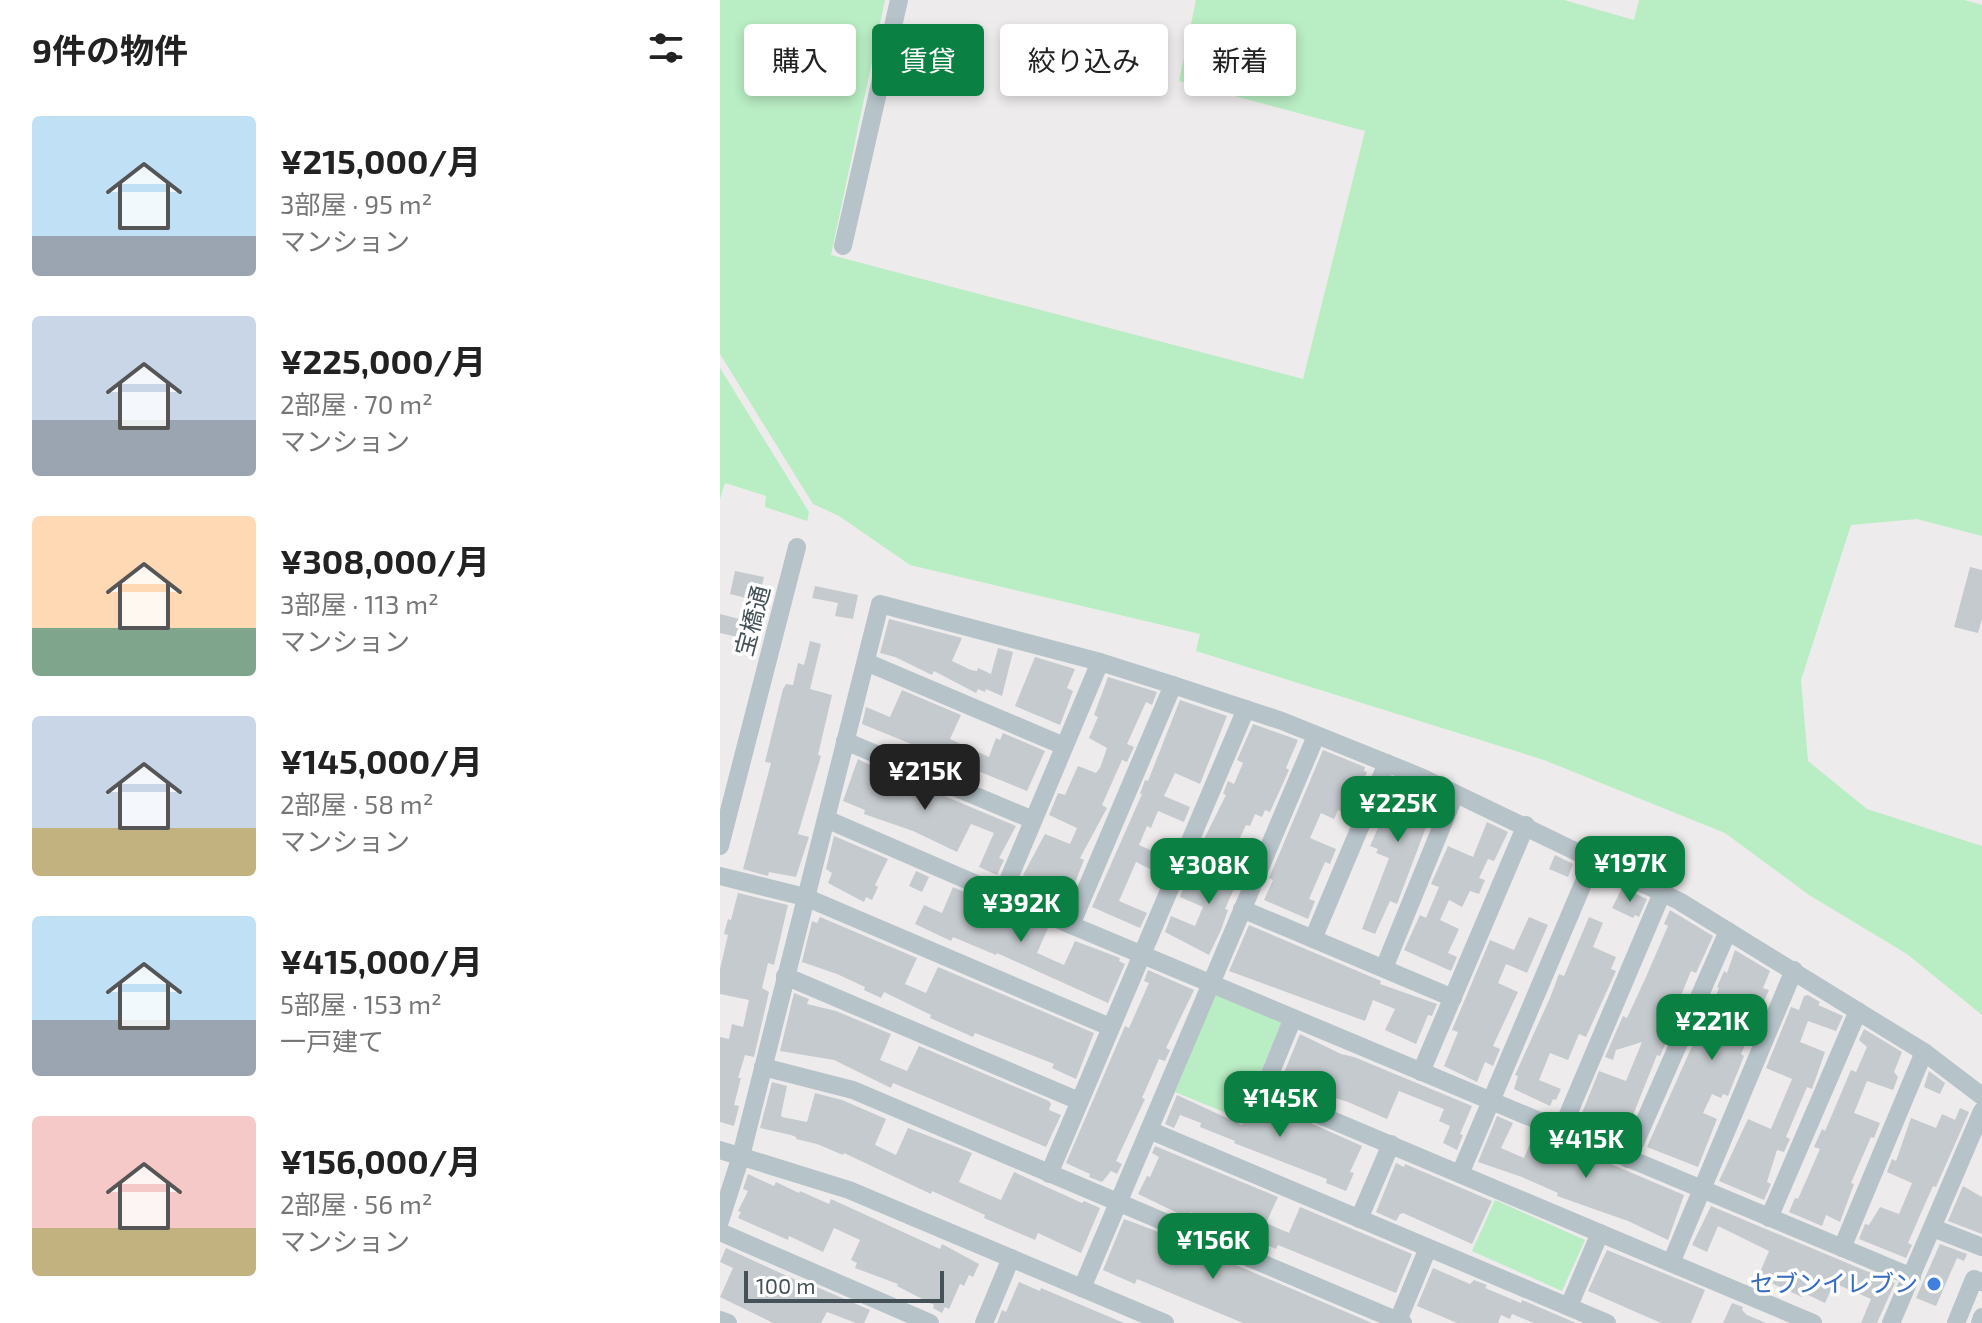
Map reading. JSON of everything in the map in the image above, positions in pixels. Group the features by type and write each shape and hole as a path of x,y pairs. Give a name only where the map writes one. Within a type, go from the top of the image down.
{"street":[{"path":"843,246 899,0"},
{"name":"宝橋通","path":"720,846 724,809 797,547"},
{"path":"720,1221 741,1156 880,604 1100,662 1282,721 1387,763 1526,825 1662,893 1794,970 1924,1052 1982,1096"},
{"path":"866,662 1064,746"},
{"path":"1002,895 1100,662"},
{"path":"1071,925 1173,685"},
{"path":"1049,1174 1246,709"},
{"path":"1082,1288 1316,736"},
{"path":"845,741 1033,820"},
{"path":"1313,939 1387,763"},
{"path":"1384,968 1455,794"},
{"path":"826,819 1071,925 1912,1277"},
{"path":"1421,1072 1526,825"},
{"path":"1460,1174 1594,858"},
{"path":"720,876 805,897 1110,1027"},
{"path":"1561,1131 1662,893"},
{"path":"1242,909 1453,998"},
{"path":"1628,1159 1728,931"},
{"path":"1671,1263 1794,970"},
{"path":"785,976 1079,1101"},
{"path":"1769,1218 1858,1011"},
{"path":"1293,1018 1263,1091 1813,1323"},
{"path":"1842,1248 1924,1052"},
{"path":"763,1067 853,1090 1400,1322 1428,1248"},
{"path":"1898,1321 1912,1277 1982,1111"},
{"path":"1149,1130 1607,1323"},
{"path":"1359,1219 1391,1144"},
{"path":"720,1150 849,1190 1165,1323"},
{"path":"1933,1228 1982,1247"},
{"path":"720,1232 930,1323"},
{"path":"1569,1306 1600,1233"},
{"path":"984,1323 1011,1258"},
{"path":"1956,1323 1974,1279 1982,1282"},
{"path":"1980,1323 1982,1317"},
{"path":"720,1320 728,1323"}],"green space":[{"path":"720,0 885,0 880,24 872,24 872,61 831,255 1303,379 1365,131 1235,96 1296,96 1296,24 1191,24 1196,0 1564,0 1634,20 1639,0 1964,0 1982,5 1982,536 1917,519 1851,525 1801,680 1808,761 1867,809 1982,846 1982,1015 1907,954 1809,895 1725,833 1544,760 1196,651 1200,634 910,565 839,516 813,504 720,354"},
{"path":"1184,57 1184,82 1179,81"},
{"path":"720,368 809,512 807,521 765,507 766,496 725,483 720,499"},
{"path":"1216,994 1282,1022 1241,1119 1175,1092"},
{"path":"1495,1200 1585,1240 1562,1291 1472,1251"}],"building":[{"path":"1970,567 1982,570 1982,619 1978,633 1954,627"},
{"path":"735,571 764,577 758,601 730,594"},
{"path":"815,586 858,595 853,619 835,616 838,603 812,598"},
{"path":"720,614 747,621 742,638 720,633"},
{"path":"889,619 962,638 952,661 971,670 977,671 978,668 991,674 998,648 1013,652 1002,696 986,689 985,692 978,689 976,693 934,671 932,675 880,653"},
{"path":"810,641 821,644 810,689 832,695 818,755 821,756 798,834 809,837 796,877 769,872 768,876 743,869 771,763 765,762 783,689 786,684 793,685 798,663 804,665"},
{"path":"1035,657 1075,669 1067,688 1073,691 1060,725 1015,706"},
{"path":"1108,677 1157,692 1152,705 1146,702 1127,744 1134,747 1127,762 1122,760 1102,805 1107,808 1080,858 1084,860 1068,900 1046,891 1047,887 1023,875 1045,834 1070,844 1077,828 1049,815 1058,793 1065,795 1078,766 1096,773 1100,768 1107,748 1089,738"},
{"path":"902,690 961,715 950,739 989,757 996,738 1000,740 1003,733 1045,751 1027,791 862,724 866,707 890,717"},
{"path":"1180,700 1227,716 1200,784 1175,773 1164,796 1190,807 1184,822 1158,811 1139,845 1166,857 1158,873 1136,862 1119,901 1147,913 1140,928 1092,907"},
{"path":"1253,724 1298,740 1286,768 1289,770 1270,812 1265,810 1262,817 1255,814 1234,851 1204,839 1226,795 1223,794 1228,781 1234,784 1243,763 1237,760"},
{"path":"1323,750 1365,767 1364,771 1367,772 1351,815 1338,810 1334,819 1321,813 1310,838 1336,849 1330,864 1325,862 1309,899 1315,901 1308,919 1264,900 1273,880 1269,878"},
{"path":"858,759 900,780 1016,826 999,858 1004,860 997,875 979,867 994,833 971,824 957,852 913,831 864,814 865,810 843,801"},
{"path":"1393,779 1437,798 1397,904 1390,901 1375,934 1362,929 1389,858 1376,853 1378,849 1370,846"},
{"path":"1487,822 1508,832 1494,861 1488,859 1479,878 1485,880 1479,894 1470,891 1462,907 1449,900 1440,920 1459,929 1448,953 1457,957 1451,971 1404,950 1420,915 1426,918 1439,887 1431,884 1448,846 1473,857"},
{"path":"834,836 888,859 875,885 878,887 872,900 866,897 864,902 828,883 832,873 826,869"},
{"path":"1228,851 1247,859 1209,955 1165,932 1171,916 1195,926 1203,907 1180,897 1186,881 1209,891"},
{"path":"1555,855 1573,864 1568,877 1549,869"},
{"path":"916,871 929,877 922,892 909,886"},
{"path":"953,887 1003,909 1001,914 1022,923 1024,918 1048,928 1037,953 1064,965 1075,941 1120,958 1119,961 1125,964 1108,1003 997,953 953,937 951,941 915,924 924,905 942,913"},
{"path":"1622,888 1647,899 1639,917 1635,915 1633,918 1612,908"},
{"path":"738,893 788,905 774,965 768,963 762,988 769,992 754,1057 745,1055 738,1078 741,1078 734,1105 739,1106 734,1126 720,1122 720,1037 729,1039 732,1024 743,1027 749,1000 720,994 720,969 728,935 724,934"},
{"path":"1670,910 1713,936 1696,973 1691,971 1673,1015 1677,1017 1660,1056 1657,1055 1625,1135 1618,1131 1617,1134 1605,1129 1608,1124 1582,1113 1599,1071 1626,1081 1642,1042 1616,1050 1613,1060 1605,1057 1623,1016 1627,1018 1646,977 1668,926 1664,924"},
{"path":"820,917 917,958 905,984 926,993 938,967 1094,1033 1076,1079 1052,1068 1054,1064 975,1033 973,1037 930,1018 931,1015 884,992 881,998 837,974 802,962 812,921 817,923"},
{"path":"1529,917 1548,925 1527,973 1506,964 1498,983 1518,992 1493,1046 1500,1049 1493,1066 1485,1062 1477,1082 1444,1066 1458,1032 1452,1030 1490,940 1514,950"},
{"path":"1589,917 1603,923 1593,947 1616,957 1611,969 1616,971 1586,1037 1579,1034 1568,1060 1550,1053 1539,1080 1561,1089 1550,1106 1514,1089 1518,1076 1515,1075 1559,974 1564,976"},
{"path":"1249,925 1381,981 1380,984 1437,1004 1432,1016 1428,1015 1416,1044 1385,1030 1395,1009 1373,1000 1365,1021 1229,971"},
{"path":"1735,950 1770,971 1763,988 1769,990 1741,1054 1744,1056 1728,1096 1723,1094 1721,1098 1712,1094 1703,1113 1717,1119 1698,1167 1647,1147"},
{"path":"1148,970 1194,990 1166,1048 1170,1050 1165,1061 1159,1059 1142,1098 1145,1099 1116,1161 1122,1164 1117,1174 1111,1171 1102,1182 1066,1163 1125,1026 1129,1028 1149,983 1144,981"},
{"path":"794,993 809,999 807,1004 836,1011 891,1034 880,1060 907,1071 919,1046 1049,1101 1049,1110 1061,1115 1046,1147 893,1083 891,1088 834,1060 780,1051"},
{"path":"1804,996 1820,1002 1818,1005 1843,1016 1836,1031 1808,1021 1800,1042 1825,1052 1812,1089 1807,1087 1786,1137 1790,1139 1784,1152 1777,1150 1767,1182 1771,1184 1764,1200 1719,1181 1748,1119 1771,1129 1792,1079 1766,1068 1791,1007 1799,1010"},
{"path":"1864,1029 1902,1052 1894,1072 1898,1077 1893,1090 1867,1081 1854,1113 1880,1123 1851,1183 1854,1184 1840,1222 1826,1215 1822,1226 1789,1212 1820,1149 1814,1147 1822,1129 1825,1131 1851,1070 1856,1072 1867,1047 1859,1040"},
{"path":"1300,1034 1341,1054 1472,1106 1457,1150 1443,1143 1450,1126 1439,1121 1444,1109 1399,1091 1387,1119 1348,1102 1335,1098 1334,1101 1283,1075"},
{"path":"1929,1071 1945,1083 1940,1094 1924,1087"},
{"path":"772,1082 787,1086 782,1117 807,1122 815,1093 842,1100 886,1119 875,1145 896,1155 908,1128 972,1153 959,1182 1001,1200 1014,1172 1100,1208 1081,1253 1038,1233 1035,1240 844,1153 760,1128"},
{"path":"1177,1095 1242,1125 1254,1098 1362,1146 1350,1172 1354,1173 1346,1191 1326,1183 1327,1179 1234,1143 1200,1127 1201,1123 1180,1115 1174,1128 1165,1124"},
{"path":"1960,1108 1969,1112 1908,1243 1912,1245 1906,1258 1859,1239 1865,1224 1869,1225 1880,1207 1899,1214 1912,1183 1887,1172 1892,1159 1896,1161 1911,1118 1936,1128 1942,1114 1955,1120"},
{"path":"1497,1116 1513,1123 1501,1148 1524,1158 1535,1132 1684,1195 1668,1240 1628,1221 1557,1196 1558,1193 1522,1177 1478,1162"},
{"path":"1155,1146 1278,1197 1266,1223 1289,1233 1300,1207 1412,1254 1396,1293 1278,1245 1276,1249 1191,1212 1188,1218 1138,1194 1159,1157 1152,1153"},
{"path":"1396,1163 1492,1201 1472,1244 1403,1213 1396,1221 1376,1212"},
{"path":"748,1174 829,1204 831,1199 940,1249 942,1244 979,1264 973,1277 969,1275 964,1286 960,1284 949,1309 945,1307 942,1313 898,1284 855,1268 857,1263 851,1260 860,1240 834,1228 823,1252 738,1218 741,1212 738,1211 748,1191 743,1189"},
{"path":"1963,1186 1982,1197 1982,1234 1948,1221"},
{"path":"1711,1206 1895,1283 1877,1323 1861,1323 1871,1299 1834,1283 1825,1303 1804,1293 1802,1297 1758,1277 1769,1251 1718,1226 1707,1252 1692,1245"},
{"path":"1124,1219 1372,1323 1243,1323 1137,1279 1135,1284 1103,1270"},
{"name":"セブンイレブン","path":"1940,1244 1967,1254 1964,1261 1957,1258 1936,1306 1916,1298"},
{"path":"726,1248 870,1310 864,1323 827,1312 821,1323 773,1323 720,1297 733,1268 720,1262"},
{"path":"1607,1250 1705,1290 1691,1323 1661,1323 1588,1291"},
{"path":"1433,1268 1470,1284 1474,1280 1487,1285 1485,1288 1576,1323 1534,1323 1512,1314 1510,1319 1501,1315 1498,1323 1457,1323 1417,1306"},
{"path":"1019,1282 1040,1291 1041,1288 1124,1323 997,1323 1002,1310 1006,1312"},
{"path":"1732,1303 1743,1307 1747,1315 1766,1323 1723,1323"}],"place":[{"name":"セブンイレブン","path":"1934,1284"}]}
